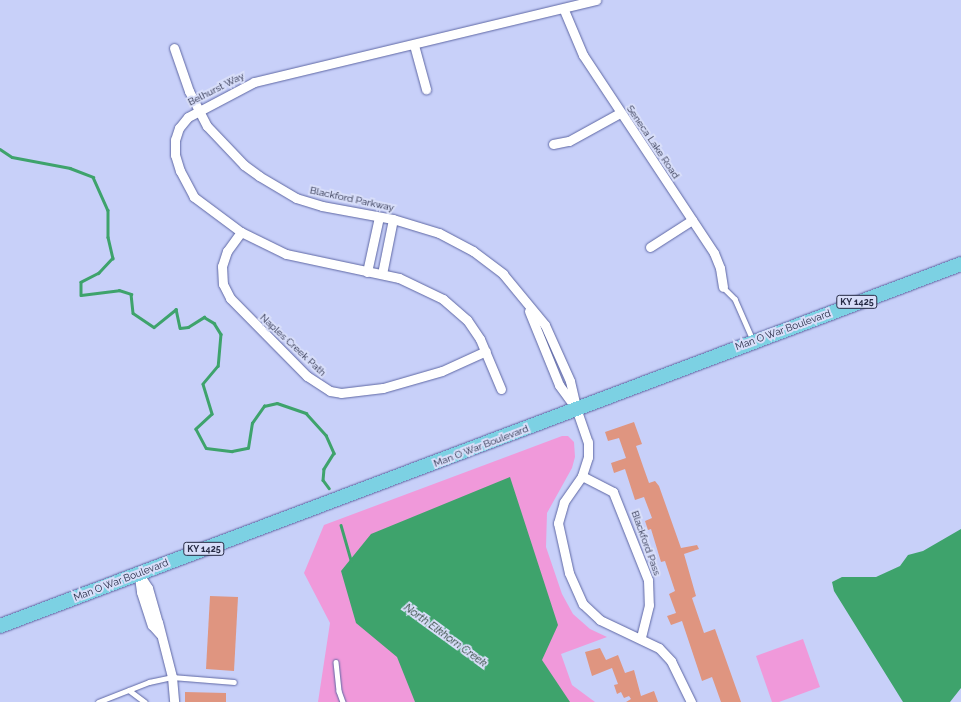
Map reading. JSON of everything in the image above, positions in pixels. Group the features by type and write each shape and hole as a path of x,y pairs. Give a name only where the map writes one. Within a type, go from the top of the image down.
{"main road":[{"name":"Man O War Boulevard","path":"0,626 753,340 961,264"}],"street":[{"name":"Belhurst Way","path":"501,389 486,351 467,320 443,299 415,284 382,274 286,254 241,232 194,196 180,171 175,155 175,140 179,128 198,110 254,82 564,10 596,0"},
{"name":"Seneca Lake Road","path":"564,10 583,55 692,220 718,263 723,287"},
{"path":"414,45 426,89"},
{"name":"Blackford Parkway","path":"174,48 198,110 207,126 235,156 276,187 296,198 322,206 392,219 439,233 473,251 503,274 527,304 559,385 576,408 588,442 588,457 582,476 564,502 558,523 569,573 583,604 600,620 641,638 659,648 671,661 691,702"},
{"path":"553,144 569,141 620,113"},
{"path":"367,272 379,217"},
{"path":"382,274 392,219"},
{"path":"650,247 692,220"},
{"name":"Naples Creek Path","path":"241,232 227,251 222,266 223,284 230,298 308,376 330,391 342,393 384,388 442,371 486,351"},
{"name":"Blackford Pass","path":"582,476 613,492 620,503 648,580 649,605 641,638"},
{"path":"138,573 148,588 172,678 174,702"}],"lane":[{"path":"723,287 735,299 753,340"},
{"path":"336,662 339,691 343,702"},
{"path":"98,702 149,682 172,678 234,682"},
{"path":"129,690 145,702"}],"shaded area":[{"path":"562,436 568,436 574,442 575,457 572,468 547,513 546,547 562,594 573,614 590,629 607,637 561,654 572,685 595,702 318,702 330,623 304,573 324,525"},
{"path":"803,639 820,687 779,702 772,702 756,656"}],"water":[{"path":"510,477 558,625 542,660 570,702 415,702 397,657 356,623 341,571 371,534"},
{"path":"961,529 961,688 950,702 903,702 834,591 832,582 842,577 876,577 900,566 908,555 923,551"}],"building":[{"path":"634,422 642,444 636,446 649,483 655,481 659,486 681,548 697,545 699,549 684,554 696,596 692,598 704,633 715,629 741,702 721,702 712,677 702,681 682,621 671,625 667,616 676,613 669,594 675,591 665,561 661,562 651,529 648,530 645,521 652,518 644,497 635,500 625,469 614,473 611,463 626,458 619,438 608,441 605,432"},
{"path":"210,596 238,597 234,671 206,669"},
{"path":"600,648 606,660 618,655 625,673 634,670 641,696 654,691 658,702 626,702 631,699 629,696 624,698 621,692 617,694 614,685 618,684 612,668 592,676 585,652"},
{"path":"185,692 226,693 226,702 185,702"}],"waterway":[{"name":"North Elkhorn Creek","path":"0,149 12,157 70,168 93,177 108,210 108,237 113,258 99,273 81,282 81,295 119,290 131,294 133,313 154,327 176,309 180,328 188,327 204,317 214,323 221,334 218,366 203,384 212,414 196,429 206,448 232,451 248,448 252,423 264,406 277,403 306,413 326,435 334,453 324,469 323,480 329,488"},
{"name":"North Elkhorn Creek","path":"341,525 351,561"}]}
